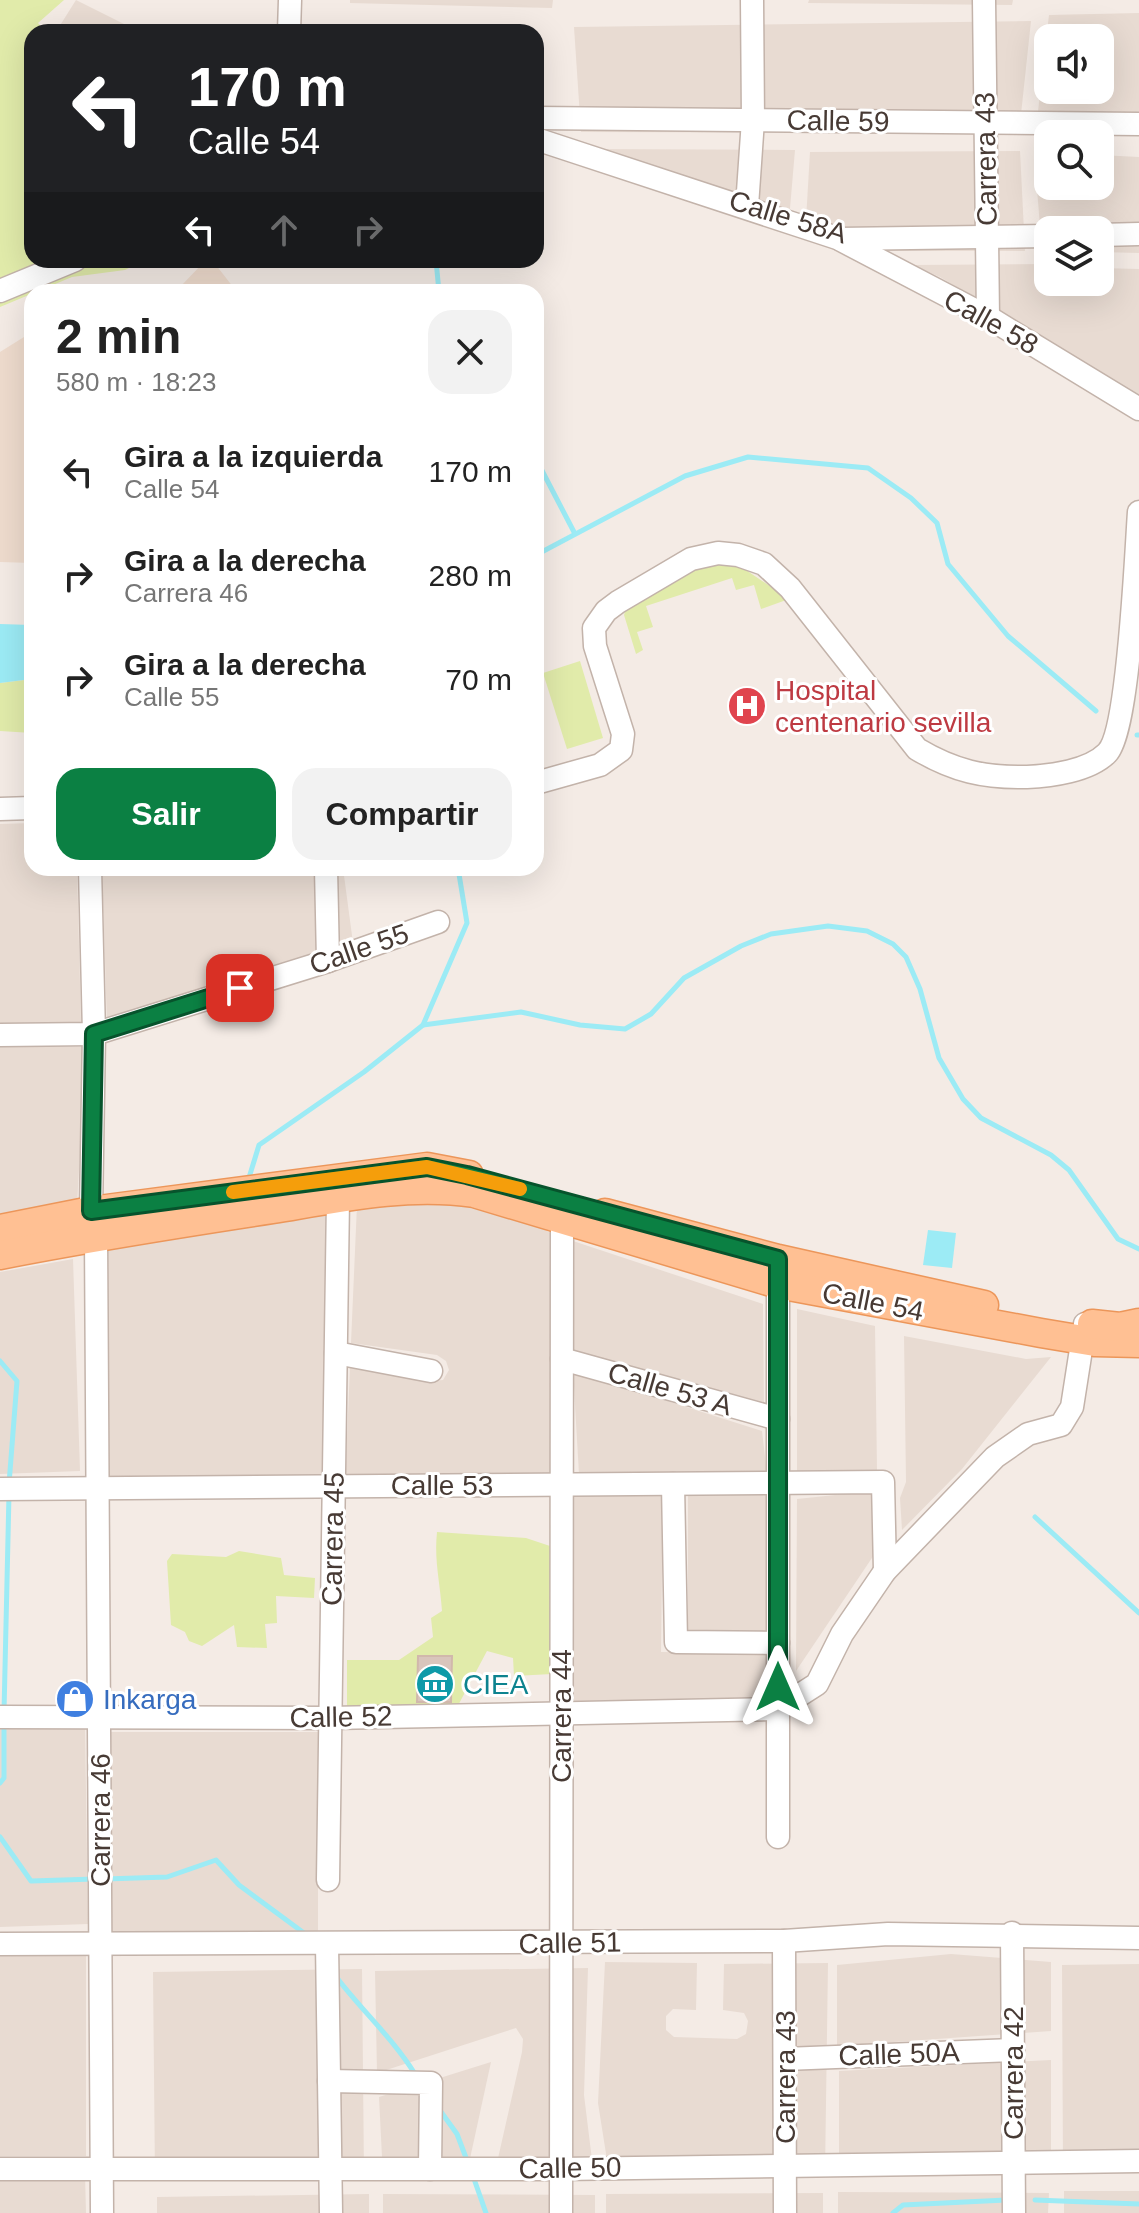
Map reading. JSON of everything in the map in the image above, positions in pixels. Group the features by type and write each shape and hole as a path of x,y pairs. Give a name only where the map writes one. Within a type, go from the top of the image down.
{"main road":[{"name":"Calle 54","path":"0,1255 94,1224 427,1167 467,1175 778,1272"},
{"name":"Calle 54","path":"0,1229 94,1224 437,1187 474,1193 562,1219 778,1272 1139,1343"},
{"name":"Calle 54","path":"1083,1332 1139,1323"}],"street":[{"path":"289,24 290,0"},
{"path":"747,206 753,120 752,0"},
{"name":"Carrera 43","path":"984,0 988,317"},
{"name":"Calle 59","path":"544,118 1139,124"},
{"name":"Calle 58A","path":"544,142 840,239 1034,236"},
{"path":"1114,235 1139,234"},
{"name":"Calle 58","path":"840,239 988,317 1139,409"},
{"path":"0,291 56,268"},
{"path":"544,781 600,765 621,750 623,734 595,646 594,628 606,611 691,559 718,553 738,555 764,564 790,588 917,749 932,758 952,769 988,778 1040,776 1088,765 1109,751 1122,715 1139,512"},
{"path":"0,809 24,808"},
{"name":"Carrera 46","path":"90,876 94,1034 102,2213"},
{"path":"326,876 328,961"},
{"name":"Calle 55","path":"0,1035 94,1034 328,961 438,922"},
{"name":"Carrera 45","path":"328,1880 338,1199"},
{"name":"Carrera 44","path":"561,2213 562,1219"},
{"path":"778,1272 778,1837"},
{"path":"778,1709 817,1684 842,1634 885,1571 995,1457 1028,1434 1061,1425 1072,1407 1083,1332"},
{"path":"336,1353 431,1371"},
{"name":"Calle 53 A","path":"562,1359 778,1419"},
{"name":"Calle 53","path":"0,1489 883,1482 885,1571"},
{"path":"673,1484 676,1642 778,1643"},
{"name":"Calle 52","path":"0,1717 330,1718 778,1709"},
{"name":"Calle 51","path":"0,1944 561,1944 784,1941 888,1934 1012,1933 1139,1938"},
{"name":"Carrera 42","path":"1012,1933 1014,2213"},
{"name":"Carrera 43","path":"784,1941 785,2213"},
{"path":"327,1944 331,2213"},
{"name":"Calle 50A","path":"785,2059 1013,2050"},
{"path":"329,2081 431,2083 430,2169"},
{"name":"Calle 50","path":"0,2169 561,2169 1139,2161"}],"shaded area":[{"path":"76,0 124,24 61,24"},
{"path":"350,0 553,0 552,8 350,3"},
{"path":"809,0 1013,0 1012,5 808,3"},
{"path":"1139,13 1139,133 1114,132 1114,120 1037,120 1039,104 1114,104 1114,24 1048,24 1049,15"},
{"path":"1031,21 1019,133 581,132 574,27"},
{"path":"588,149 795,150 789,220"},
{"path":"1020,151 1025,251 887,251 806,220 810,152"},
{"path":"1114,156 1139,157 1139,253 1114,252 1114,216 1039,216 1038,200 1114,200"},
{"path":"1034,264 1034,296 1114,296 1114,268 1139,269 1139,396 940,277 913,265"},
{"path":"198,268 218,268 231,284 183,284"},
{"path":"24,337 24,563 0,562 0,352"},
{"path":"24,823 24,876 77,876 81,1023 0,1023 0,824"},
{"path":"102,876 344,876 355,958 107,1024"},
{"path":"0,1046 86,1047 77,1205 0,1217"},
{"path":"446,1200 513,1212 554,1235 561,1480 345,1485 350,1368 432,1381 443,1380 449,1370 446,1361 437,1355 351,1343 357,1205"},
{"path":"326,1208 323,1478 104,1480 94,1246"},
{"path":"570,1240 763,1304 764,1411 574,1351"},
{"path":"73,1259 80,1471 0,1474 0,1272"},
{"path":"797,1309 875,1326 877,1470 797,1477"},
{"path":"904,1336 1026,1359 1051,1357 962,1469 902,1530 900,1498 906,1482"},
{"path":"573,1371 762,1431 767,1474 579,1474"},
{"path":"883,1490 884,1540 796,1671 797,1499"},
{"path":"573,1492 663,1492 661,1652 771,1653 771,1704 571,1702"},
{"path":"688,1492 773,1492 773,1632 688,1632"},
{"path":"0,1724 85,1724 88,1924 0,1927"},
{"path":"111,1732 318,1732 318,1940 111,1940"},
{"path":"86,1950 86,2156 0,2156 0,1951"},
{"path":"951,1954 1051,1962 1051,2031 837,2046 837,1965"},
{"path":"605,1962 697,1963 696,2010 673,2009 666,2016 666,2030 674,2037 737,2039 746,2034 748,2021 744,2013 723,2010 724,1964 828,1963 825,2173 610,2179 598,2103"},
{"path":"1139,1964 1139,2169 1063,2171 1062,1965"},
{"path":"588,1968 584,2095 593,2168 494,2176 522,2052 523,2039 516,2028 377,2073 375,1971"},
{"path":"362,1969 364,2176 155,2179 153,1972"},
{"path":"1051,2060 1051,2169 839,2171 839,2071"},
{"path":"491,2062 466,2177 383,2177 379,2097"},
{"path":"0,2174 85,2174 86,2213 0,2213"},
{"path":"1064,2191 1139,2191 1139,2213 1064,2213"},
{"path":"838,2192 1049,2193 1048,2213 838,2213"},
{"path":"823,2193 823,2213 606,2213 606,2194"},
{"path":"369,2194 369,2213 157,2213 157,2197"},
{"path":"383,2194 595,2195 595,2213 383,2213"}],"green space":[{"path":"0,0 64,0 39,24 24,24 24,268 129,268 72,277 55,284 24,284 24,297 0,307"},
{"path":"734,562 789,599 761,609 754,585 736,590 732,578 646,606 653,627 637,632 643,650 636,654 624,615 629,599 695,567"},
{"path":"580,661 603,738 567,749 544,673"},
{"path":"24,680 24,732 0,731 0,683"},
{"path":"437,1532 526,1538 553,1547 552,1674 514,1676 513,1658 487,1651 454,1713 347,1710 347,1660 399,1660 433,1637 431,1618 442,1611"},
{"path":"239,1551 281,1558 284,1575 315,1578 314,1598 276,1596 277,1623 265,1624 267,1648 237,1647 234,1625 202,1646 189,1641 185,1632 171,1625 167,1561 172,1554 226,1557"}],"water":[{"path":"0,624 24,625 24,680 0,683"},
{"path":"928,1230 956,1233 952,1268 923,1265"}],"building":[{"name":"CIEA","path":"418,1656 452,1656 451,1702 417,1702"},
{"name":"Inkarga","path":"60,1690 85,1690 85,1703 60,1703"}],"waterway":[{"path":"437,268 438,284"},
{"path":"544,551 685,476 748,457 868,468 911,498 937,523 948,564 1008,636 1096,711"},
{"path":"544,474 574,532"},
{"path":"423,1025 467,923 459,876"},
{"path":"248,1181 259,1145 364,1072 423,1025 521,1012 580,1025 625,1029 651,1014 684,978 741,946 771,934 828,926 867,931 893,944 906,957 920,989 939,1058 963,1099 981,1118 1051,1155 1069,1170 1118,1239 1139,1249"},
{"path":"0,1361 17,1381 9,1484"},
{"path":"4,1712 9,1494"},
{"path":"1035,1517 1139,1613"},
{"path":"0,1783 4,1778 4,1722"},
{"path":"0,1837 31,1881 95,1879"},
{"path":"105,1879 167,1877 216,1860 239,1885 308,1936"},
{"path":"334,1974 415,2074"},
{"path":"439,2109 457,2134 468,2163"},
{"path":"473,2176 486,2213"},
{"path":"893,2213 903,2205 1006,2200"},
{"path":"1035,2200 1139,2204"}],"slow traffic":[{"path":"233,1192 427,1167 520,1189"}],"place":[{"name":"Hospital centenario sevilla","path":"747,706"},
{"name":"CIEA","path":"435,1684"},
{"name":"Inkarga","path":"75,1699"}],"route":[{"path":"240,988 94,1034 91,1211 427,1167 467,1175 778,1259 778,1687"}]}
